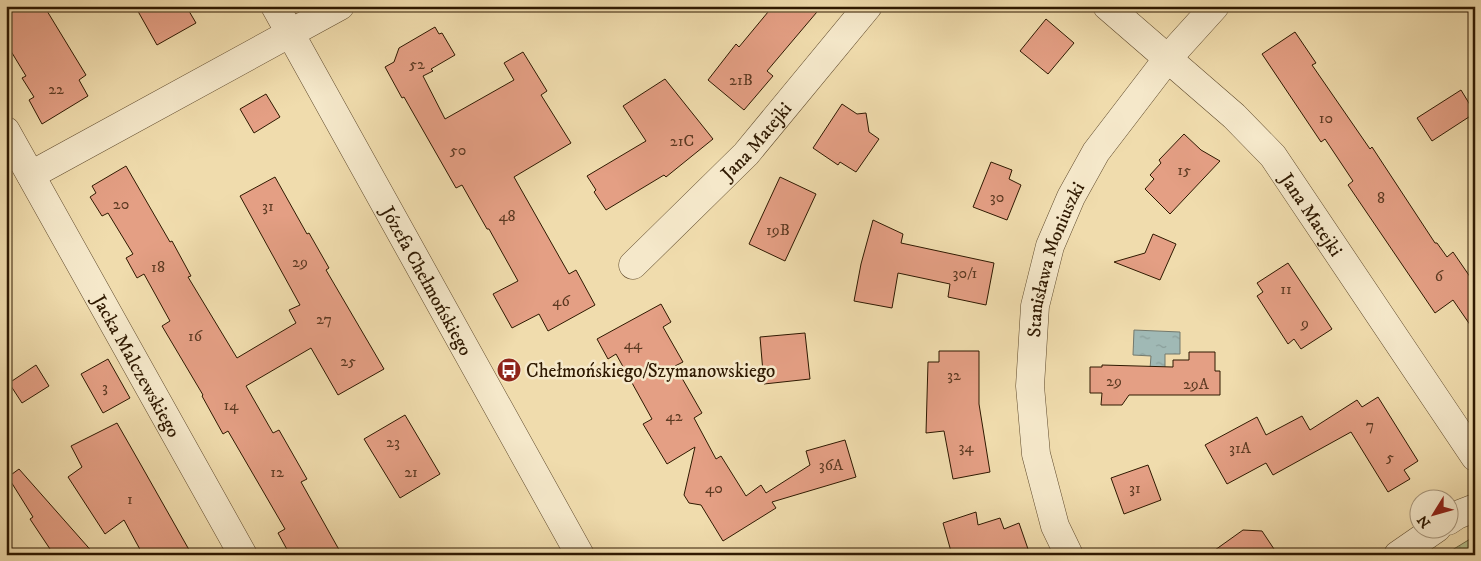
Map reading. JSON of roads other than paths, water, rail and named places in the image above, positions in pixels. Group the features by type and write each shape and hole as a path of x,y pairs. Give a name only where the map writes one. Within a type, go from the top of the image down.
{"street":[{"name":"Józefa Chełmońskiego","path":"275,6 580,555"},
{"path":"31,175 340,6"},
{"name":"Jana Matejki","path":"633,266 746,154 868,6"},
{"name":"Jana Matejki","path":"1107,6 1234,116 1273,156 1475,457"},
{"name":"Stanisława Moniuszki","path":"1069,555 1055,526 1036,454 1030,386 1035,306 1050,246 1071,197 1096,152 1168,58 1215,6"},
{"name":"Jacka Malczewskiego","path":"6,131 243,555"},
{"path":"1458,515 1475,508"},
{"path":"1398,555 1423,538"}],"water":[{"path":"1134,330 1180,332 1180,354 1165,354 1165,368 1150,369 1151,356 1133,355"}],"place":[{"name":"Chełmońskiego/Szymanowskiego","path":"509,370"}]}
